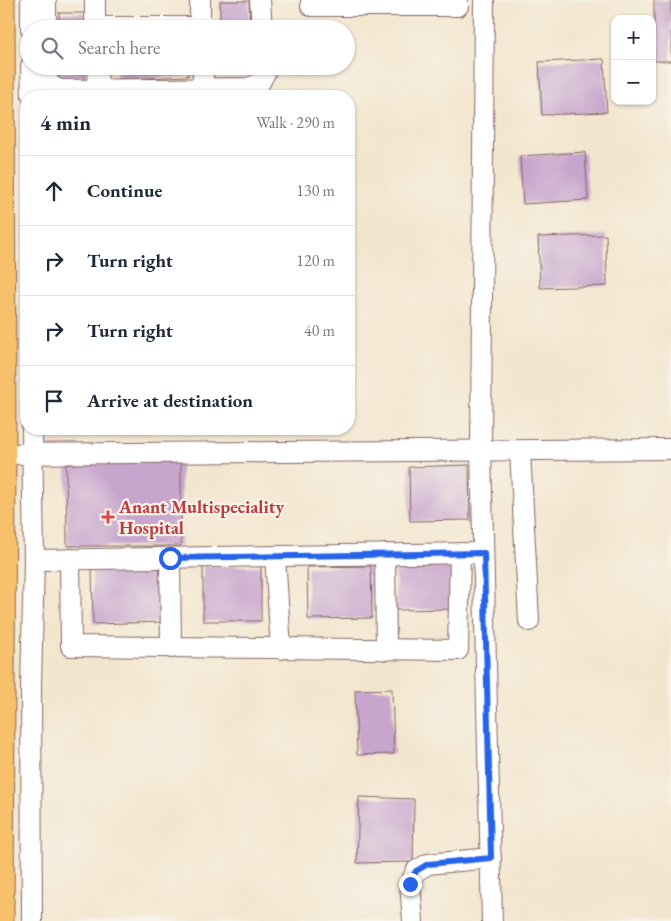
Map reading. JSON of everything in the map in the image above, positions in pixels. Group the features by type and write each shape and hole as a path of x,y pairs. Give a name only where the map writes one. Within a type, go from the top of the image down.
{"main road":[{"path":"1,921 2,0"}],"street":[{"path":"30,0 31,20"},
{"path":"46,0 46,20"},
{"path":"95,0 95,20"},
{"path":"200,0 200,20"},
{"path":"260,0 261,20"},
{"path":"311,0 311,6 458,6 458,0"},
{"path":"484,0 481,451 492,921"},
{"path":"32,75 32,90"},
{"path":"46,75 51,86 61,90 248,88 259,84 264,75"},
{"path":"97,75 98,90"},
{"path":"203,75 204,88"},
{"path":"32,435 34,560 31,686 32,921"},
{"path":"1,454 671,449"},
{"path":"520,450 529,621"},
{"path":"70,559 71,646 458,650 460,553"},
{"path":"34,560 484,553"},
{"path":"385,554 386,650"},
{"path":"275,556 281,649"},
{"path":"170,558 171,648"},
{"path":"413,921 410,884 416,871 428,864 491,858"}],"building":[{"path":"654,0 671,0 671,61 656,61 656,15 654,15"},
{"path":"220,1 249,1 250,20 220,20"},
{"path":"59,13 85,13 85,20 59,20"},
{"path":"604,59 607,112 542,115 539,62"},
{"path":"59,75 84,75 84,80 59,80"},
{"path":"118,75 188,75 188,76 118,79"},
{"path":"585,152 588,200 523,204 520,156"},
{"path":"606,235 607,286 540,288 538,237"},
{"path":"181,461 181,546 67,546 66,464"},
{"path":"469,465 470,520 410,521 409,467"},
{"path":"456,563 457,609 396,610 395,564"},
{"path":"163,564 165,622 93,624 92,566"},
{"path":"203,566 261,566 261,621 203,621"},
{"path":"371,566 372,618 308,619 307,567"},
{"path":"392,689 394,754 357,755 355,690"},
{"path":"359,797 414,799 413,862 357,863"}],"place":[{"name":"Anant Multispeciality Hospital","path":"108,517"}],"route":[{"path":"170,558 484,553 491,858 428,864 416,871 410,884"}]}
